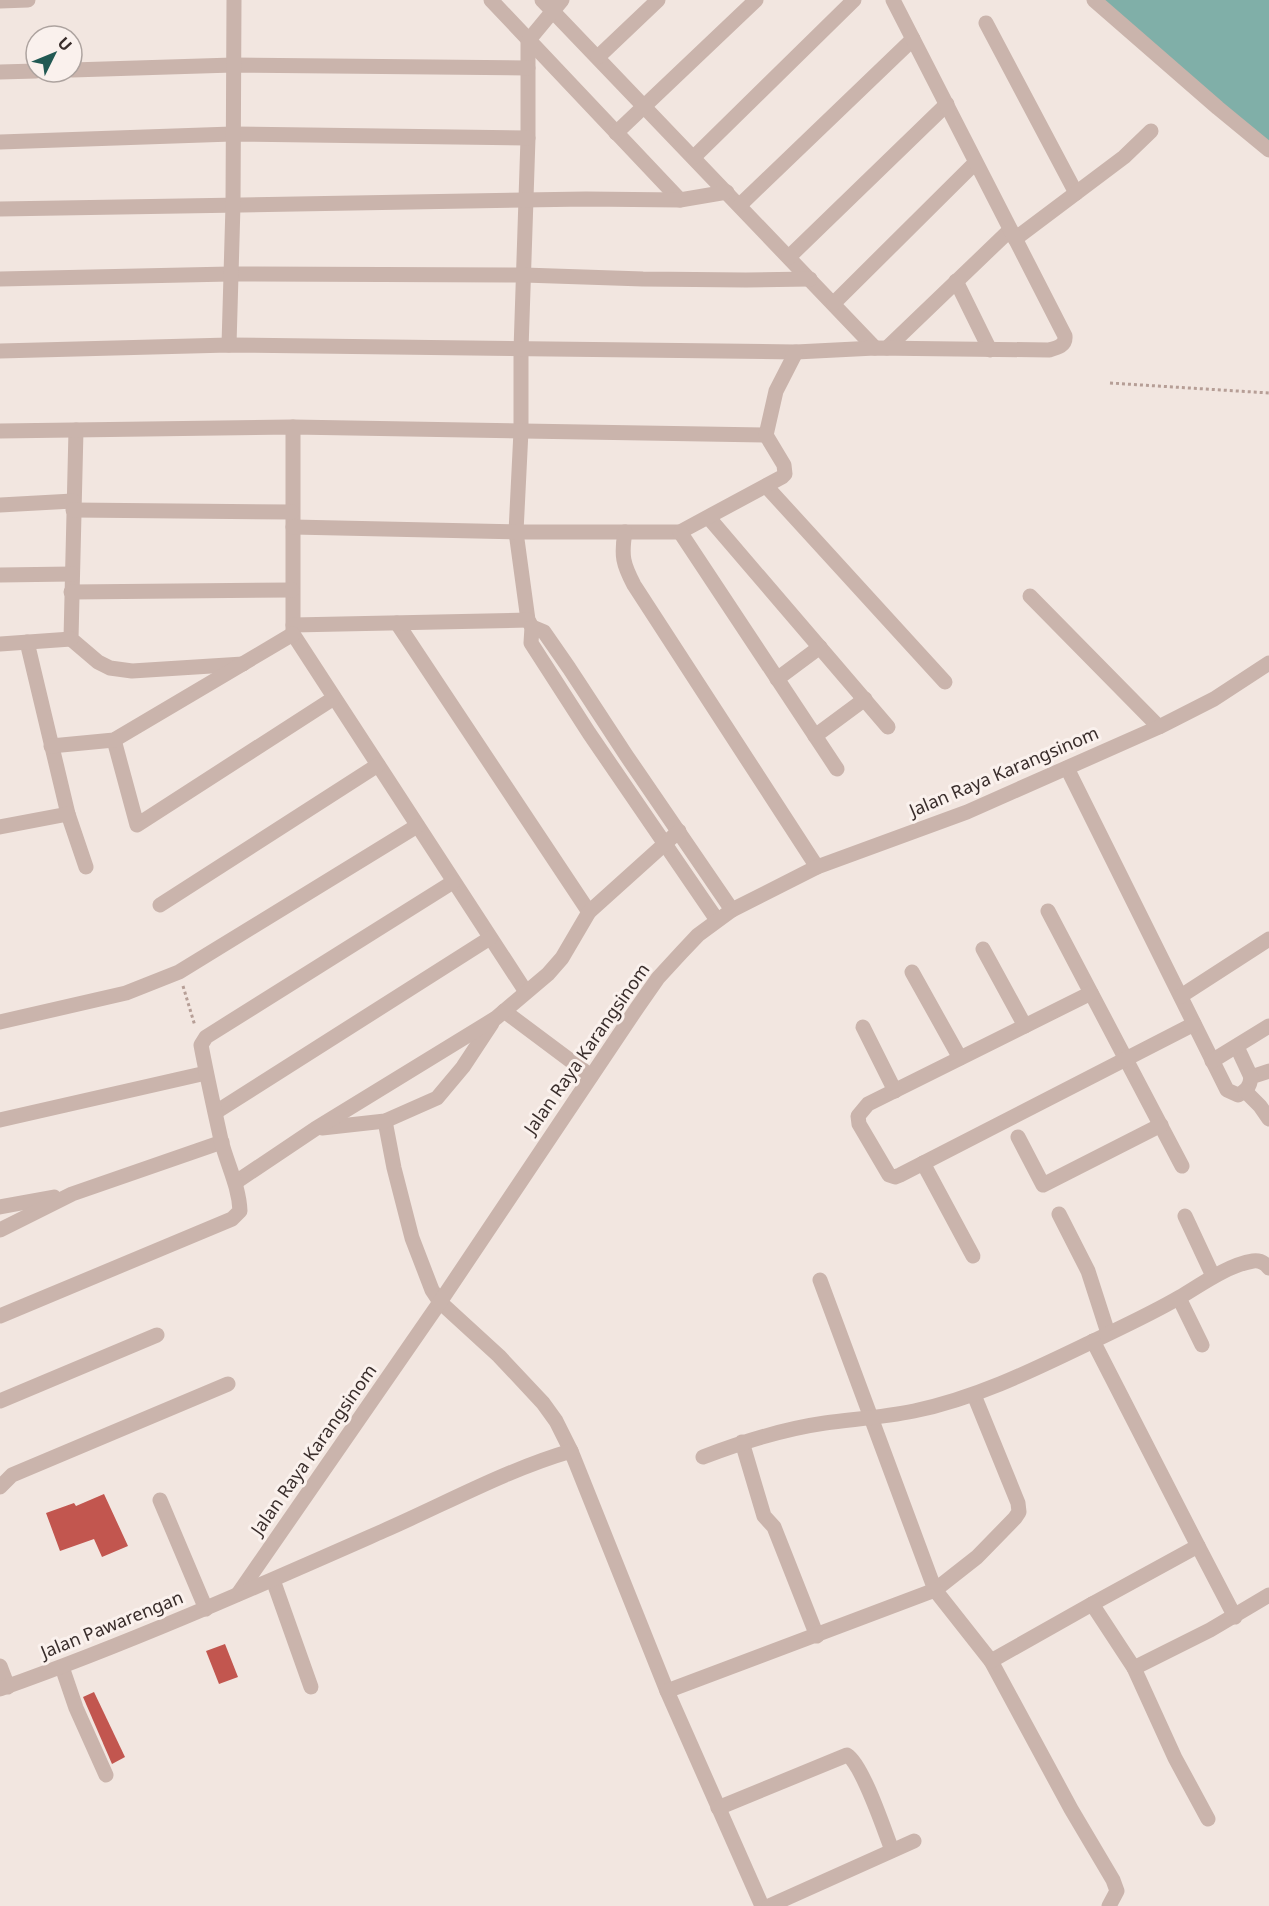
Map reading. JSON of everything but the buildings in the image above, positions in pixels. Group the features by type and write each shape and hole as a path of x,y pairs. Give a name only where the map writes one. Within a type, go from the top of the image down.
{"street":[{"path":"0,1 28,0"},
{"path":"229,345 233,205 234,0"},
{"path":"492,0 680,200"},
{"path":"598,57 658,0"},
{"path":"616,133 756,0"},
{"path":"694,157 854,0"},
{"path":"0,351 229,345 796,352 881,348 1049,350 1061,346 1065,339 914,39 892,0"},
{"path":"1094,0 1269,150"},
{"path":"717,920 588,733 531,643 516,532 521,431 528,40 551,3 643,105 810,279 881,348"},
{"path":"986,23 1076,193"},
{"path":"741,205 914,39"},
{"path":"84,69 233,65 528,68"},
{"path":"0,72 24,71"},
{"path":"789,257 947,104"},
{"path":"881,348 956,281 1013,235 1076,193 1129,153 1151,131"},
{"path":"0,142 232,134 528,138"},
{"path":"834,303 975,163"},
{"path":"0,209 680,200 727,192"},
{"path":"0,279 230,274 810,279"},
{"path":"956,281 990,350"},
{"path":"0,505 73,506 516,532 680,532 785,474 784,465 766,435 776,391 796,352"},
{"path":"0,431 293,427 766,435"},
{"path":"293,427 293,629 334,698 526,992"},
{"path":"71,639 76,430"},
{"path":"766,486 945,682"},
{"path":"709,518 888,727"},
{"path":"625,532 622,550 624,566 634,585 817,867"},
{"path":"680,532 837,769"},
{"path":"0,575 72,574"},
{"path":"71,592 292,590"},
{"path":"1030,596 1159,727"},
{"path":"397,623 589,912"},
{"path":"51,746 114,740 243,664 293,629 397,623 530,624 544,632 732,910"},
{"path":"0,644 71,639 98,662 110,668 132,671 243,664"},
{"path":"27,642 68,814 86,867"},
{"path":"777,679 820,647"},
{"name":"Jalan Raya Karangsinom","path":"237,1594 440,1302 658,978 698,935 732,910 817,867 967,812 1159,727 1214,699 1269,663"},
{"path":"114,740 137,825 334,698"},
{"path":"815,736 865,699"},
{"path":"160,905 378,765"},
{"path":"1067,768 1227,1090 1238,1095 1248,1084 1269,1071"},
{"path":"0,827 68,814"},
{"path":"0,1022 126,993 178,972 417,826"},
{"path":"236,1182 315,1129 500,1015 562,958 589,912 664,842 679,831"},
{"path":"0,1316 232,1219 240,1211 236,1182 222,1142 201,1045 211,1032 453,882"},
{"path":"1048,911 1182,1166"},
{"path":"216,1112 490,938"},
{"path":"1181,996 1269,939"},
{"path":"983,949 1025,1026"},
{"path":"912,972 960,1058"},
{"path":"1091,993 862,1109 858,1116 859,1124 889,1175 895,1177 900,1175 1194,1024"},
{"path":"500,1015 591,1076"},
{"path":"315,1129 385,1121 436,1098 463,1067 500,1015"},
{"path":"1212,1061 1269,1026"},
{"path":"863,1027 895,1091"},
{"path":"1237,1047 1248,1084 1269,1119"},
{"path":"0,1120 206,1074"},
{"path":"385,1121 412,1238 432,1290 440,1302 498,1356 543,1403 556,1421 571,1450 667,1691 762,1906"},
{"path":"1018,1137 1043,1185 1161,1125"},
{"path":"72,1194 0,1208 2,1228 72,1194 222,1142"},
{"path":"923,1163 973,1256"},
{"path":"1059,1214 1088,1271 1108,1333"},
{"path":"1185,1215 1213,1276"},
{"path":"703,1457 742,1442 823,1423 871,1419 915,1411 974,1395 1012,1380 1093,1341 1179,1298 1213,1276 1252,1261 1259,1261 1269,1268"},
{"path":"820,1281 935,1590 991,1661 1066,1800 1113,1880 1117,1891 1109,1906"},
{"path":"1179,1298 1202,1346"},
{"path":"0,1401 157,1335"},
{"path":"1093,1341 1234,1617"},
{"path":"0,1487 12,1475 228,1384"},
{"path":"667,1691 935,1590 977,1557 1015,1518 1018,1503 974,1395"},
{"path":"742,1442 764,1516 774,1527 817,1636"},
{"name":"Jalan Pawarengan","path":"4,1688 206,1609 530,1464 571,1450"},
{"path":"160,1500 206,1609"},
{"path":"991,1661 1198,1546"},
{"path":"273,1580 311,1687"},
{"path":"1134,1668 1234,1617 1269,1595"},
{"path":"1092,1605 1134,1668 1175,1758 1208,1819"},
{"path":"0,1666 4,1688"},
{"path":"62,1667 76,1708 106,1776"},
{"path":"718,1808 847,1755 852,1759 870,1794 892,1850"},
{"path":"769,1906 914,1841"}],"path":[{"path":"1110,383 1269,393"},
{"path":"178,972 201,1045"}],"water":[{"path":"1094,0 1269,0 1269,150"}]}
